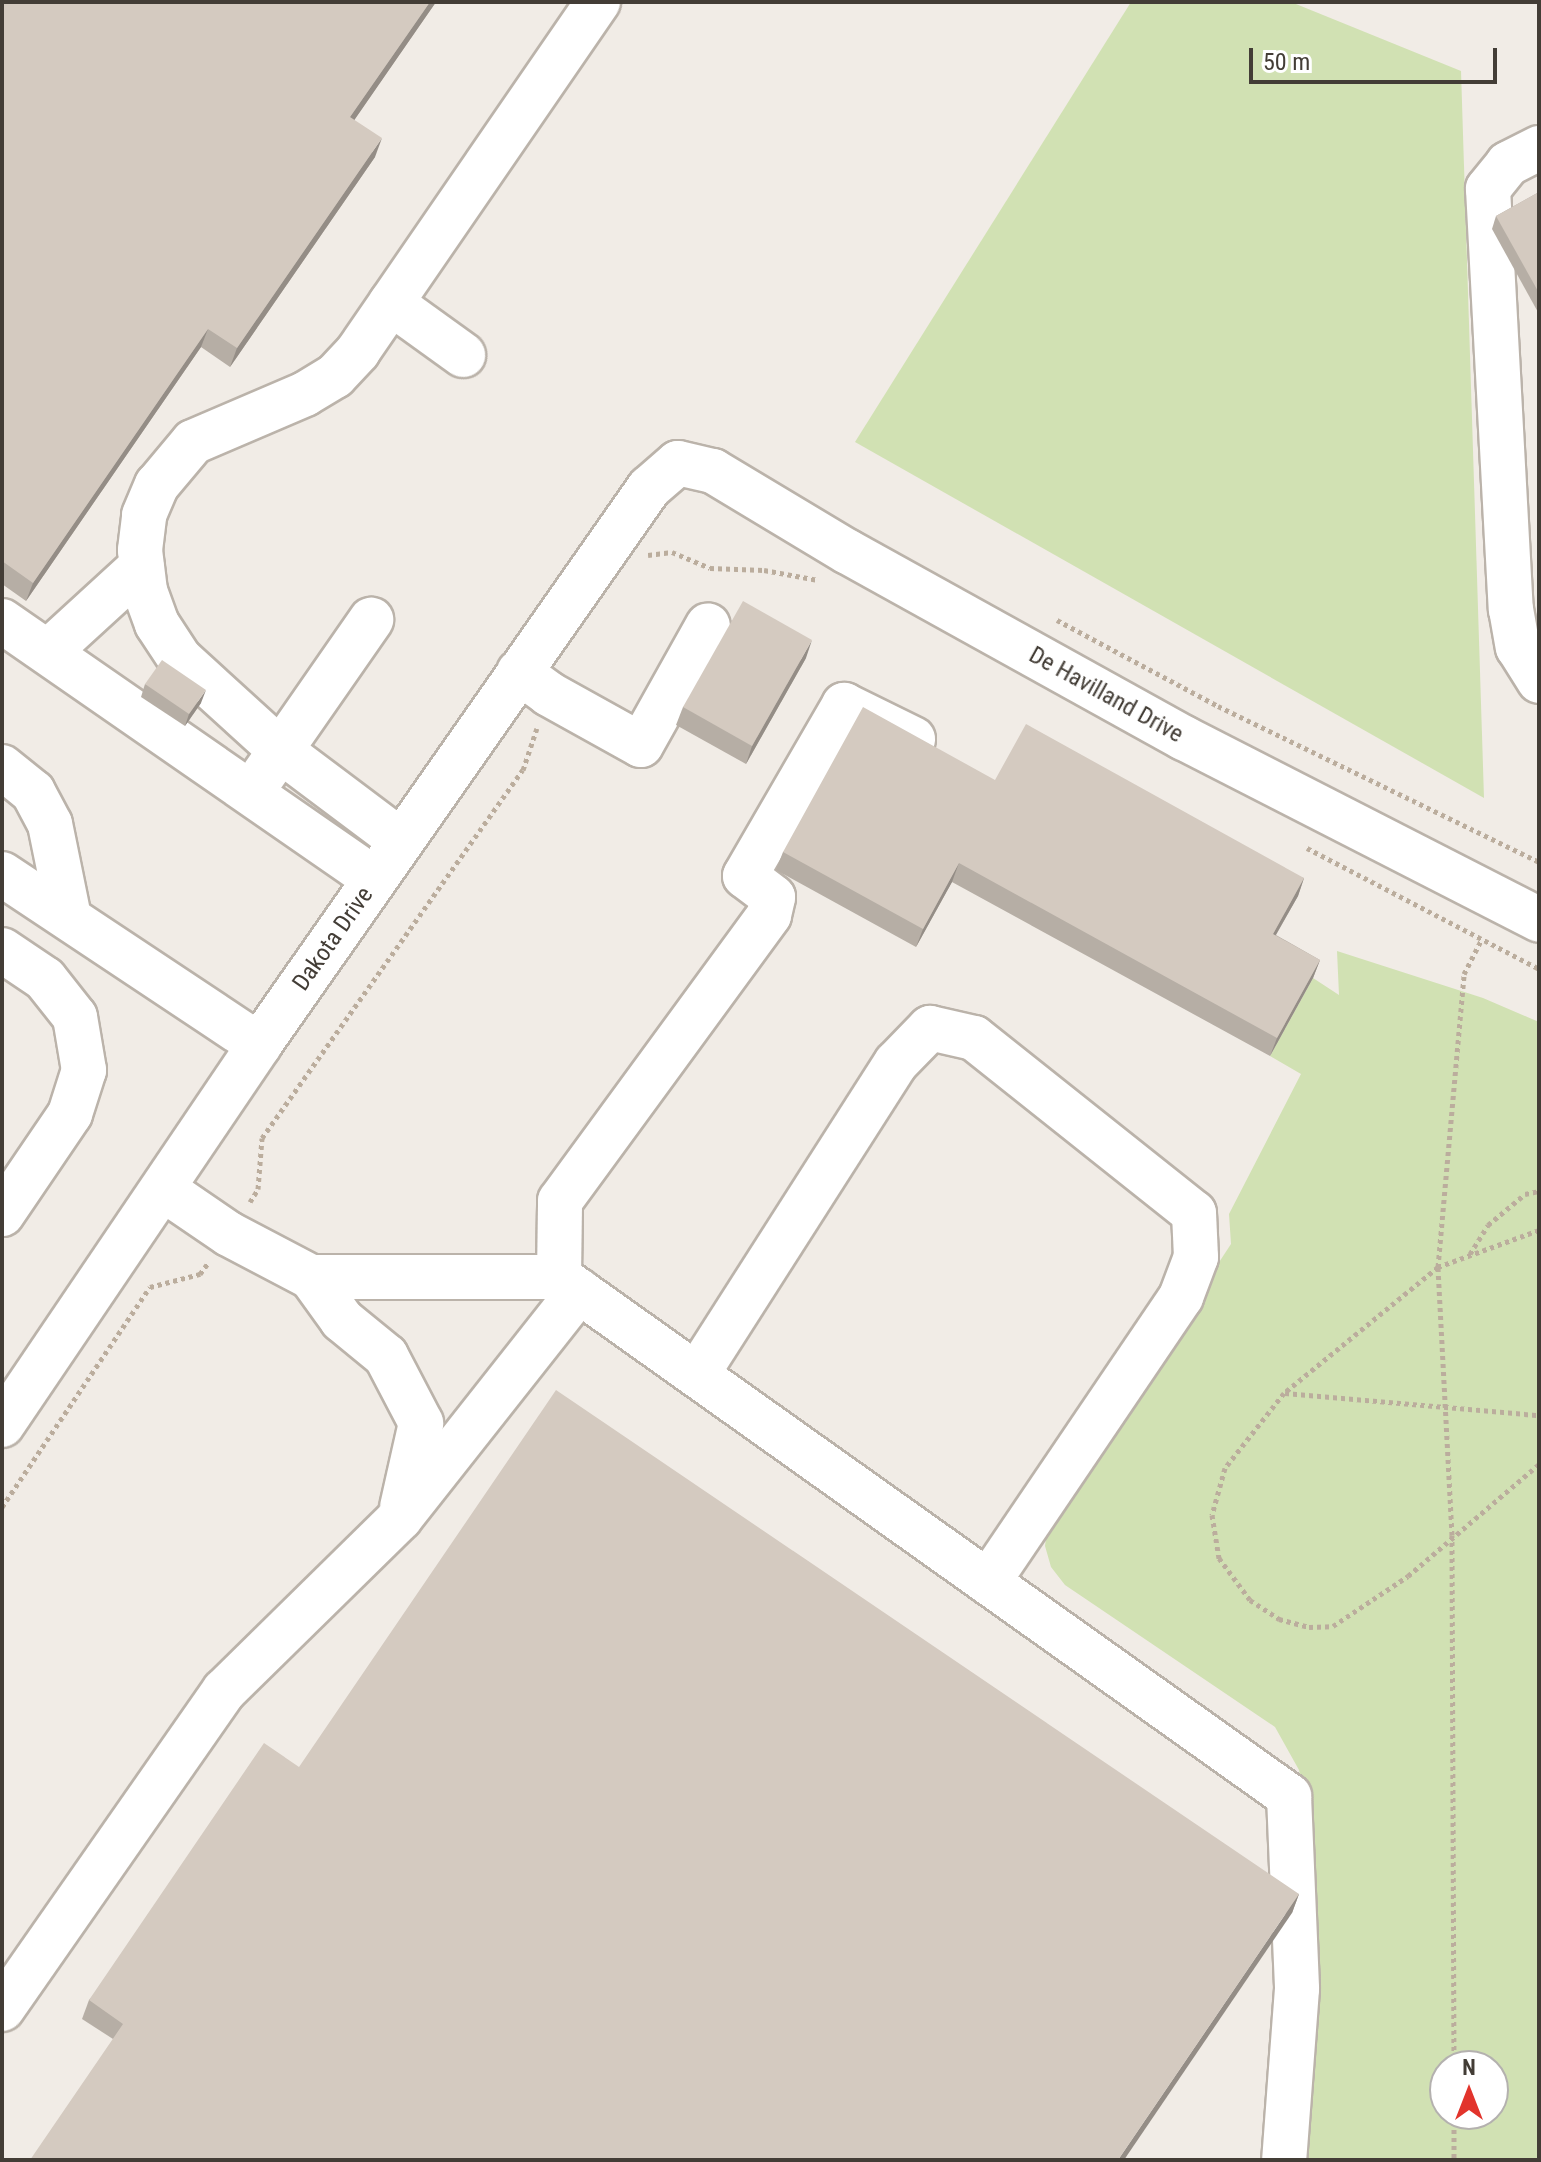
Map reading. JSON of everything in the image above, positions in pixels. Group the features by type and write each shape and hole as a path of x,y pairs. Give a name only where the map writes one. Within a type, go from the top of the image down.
{"street":[{"path":"401,841 280,750 180,659 157,624 145,591 142,566 144,515 157,485 193,442 305,394 335,376 358,351 598,2"},
{"path":"1539,148 1508,164 1488,189 1511,609 1518,647 1539,681"},
{"path":"391,303 463,355"},
{"name":"Dakota Drive","path":"2,1425 374,879 401,841 534,683 649,488 678,463"},
{"name":"De Havilland Drive","path":"678,463 713,471 848,552 1184,738 1520,912"},
{"path":"48,652 142,566"},
{"path":"251,793 371,620"},
{"path":"2,621 374,879"},
{"path":"534,683 641,745 708,625"},
{"path":"2,2009 224,1691 400,1518 569,1284 560,1201 769,915 773,897 745,876 844,705 943,754"},
{"path":"2,767 33,792 50,824 69,917"},
{"path":"2,874 259,1045"},
{"path":"2,950 45,979 75,1017 84,1070 70,1114 2,1214"},
{"path":"697,1374 896,1063 930,1028 974,1038 1194,1213 1196,1257 1181,1297 988,1582"},
{"path":"163,1189 229,1234 311,1277 569,1284 1289,1796 1297,1989 1284,2160"},
{"path":"311,1277 342,1320 386,1356 421,1423 400,1518"}],"path":[{"path":"640,556 672,552 710,568 764,570 821,581"},
{"path":"1055,619 1218,706 1539,862"},
{"path":"2,1507 150,1287 200,1274 229,1234 258,1189 262,1138 523,770 534,683"},
{"path":"1454,2050 1452,1535 1438,1267 1464,974 1520,912"},
{"path":"1470,1255 1488,1225 1525,1194 1539,1191"},
{"path":"1539,1230 1438,1267 1284,1393 1225,1468 1212,1515 1219,1558 1250,1600 1279,1619 1309,1627 1333,1626 1408,1576 1452,1535 1539,1464"},
{"path":"1284,1393 1539,1415"},
{"path":"1454,2130 1454,2160"}],"green space":[{"path":"1131,2 1291,2 1461,71 1484,798 855,442"},
{"path":"1337,951 1483,998 1539,1022 1539,2160 1302,2160 1309,1820 1299,1770 1275,1727 1065,1585 1051,1567 1045,1546 1048,1523 1231,1244 1229,1214 1301,1074 1270,1056 1313,978 1339,995"}],"building":[{"path":"2,2 430,2 350,117 382,138 237,348 208,329 33,583 2,561"},
{"path":"1539,192 1539,293 1496,216"},
{"path":"743,601 812,640 752,746 683,707"},
{"path":"162,660 206,690 189,714 145,684"},
{"path":"863,707 995,780 1026,724 1304,878 1273,934 1320,960 1277,1038 959,863 923,929 783,852"},
{"path":"556,1390 1299,1894 1118,2160 30,2160 123,2024 89,2000 264,1743 299,1767"}]}
